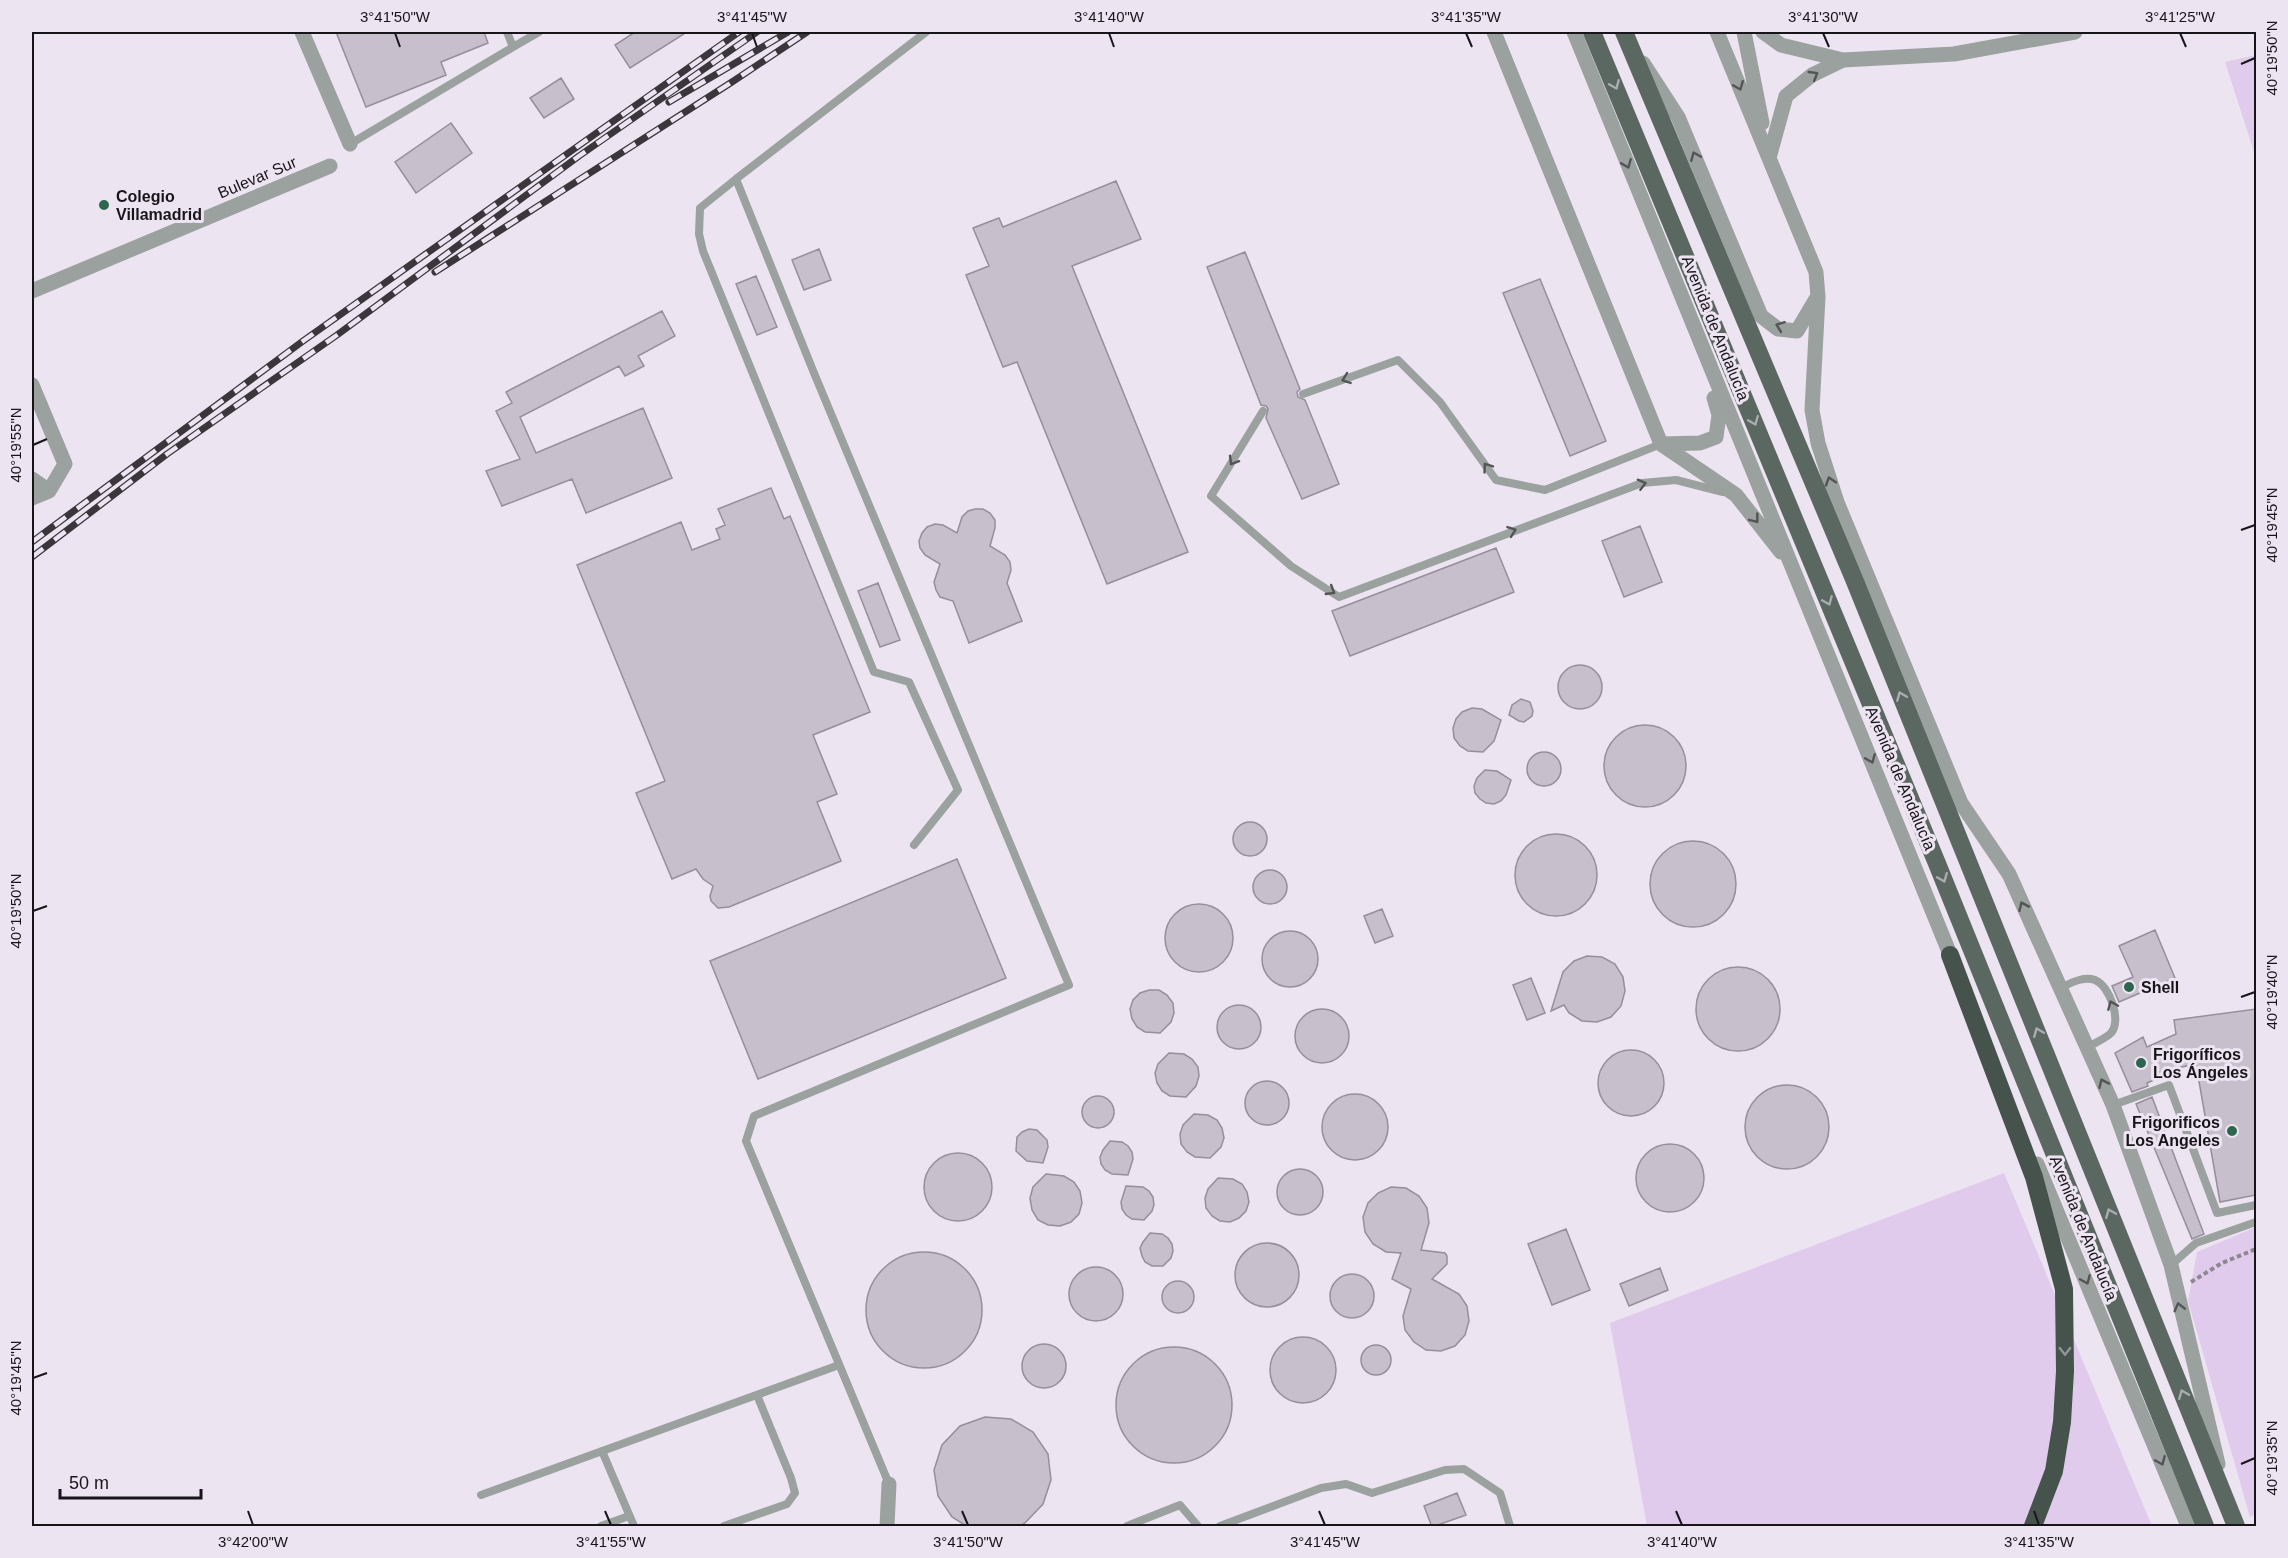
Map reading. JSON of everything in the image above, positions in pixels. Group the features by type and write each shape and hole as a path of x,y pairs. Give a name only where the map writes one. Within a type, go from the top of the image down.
{"highway":[{"path":"1950,955 2034,1177 2064,1289 2066,1371 2062,1422 2054,1471 2033,1527"}],"main road":[{"name":"Avenida de Andalucía","path":"1592,32 1936,861 2205,1527"},
{"name":"Avenida de Andalucía","path":"1625,35 1854,579 2236,1527"}],"street":[{"path":"302,32 350,144"},
{"path":"1494,32 1661,444 1736,495 1794,569"},
{"path":"1574,32 1687,312 1719,415 1716,437 1700,443 1661,444"},
{"path":"1717,32 1816,272 1818,297 1812,410 1818,443 1837,502 1961,803"},
{"path":"1744,32 1769,159"},
{"path":"1763,32 1781,45 1843,60 1954,54 2075,32"},
{"path":"1625,35 1678,117 1761,316 1778,328 1797,331 1818,297"},
{"path":"1769,159 1786,96 1812,75 1843,60"},
{"name":"Bulevar Sur","path":"32,291 330,166"},
{"name":"Avenida de Andalucía","path":"1687,312 1950,955 2188,1527"},
{"path":"32,385 65,464 49,491 32,498"},
{"path":"32,478 49,491"},
{"path":"1837,502 1854,579"},
{"path":"1916,732 2009,874 2113,1105 2170,1265 2228,1507"},
{"path":"888,1519 889,1484"}],"lane":[{"path":"507,32 513,47"},
{"path":"350,144 539,32"},
{"path":"914,845 958,790 909,682 874,672 703,251 699,234 700,208 926,32"},
{"path":"736,178 819,384 1069,985 754,1116 746,1141 889,1484"},
{"path":"1303,394 1398,360 1440,402 1496,480 1545,490 1661,444"},
{"path":"1263,411 1211,496 1291,566 1339,597 1642,483 1676,480 1736,495"},
{"path":"2060,988 2083,978 2096,981 2104,986 2116,1013 2116,1023 2110,1033 2087,1048"},
{"path":"2113,1105 2169,1085 2217,1213 2256,1205"},
{"path":"2170,1265 2196,1243 2256,1222"},
{"path":"480,1495 839,1365"},
{"path":"724,1527 787,1504 795,1493 757,1395"},
{"path":"602,1451 634,1527"},
{"path":"1220,1527 1321,1488 1346,1484 1372,1493 1446,1470 1464,1469 1500,1492 1510,1527"},
{"path":"1127,1527 1180,1505 1198,1527"},
{"path":"601,1527 629,1516"},
{"path":"888,1519 895,1527"}],"path":[{"path":"2175,1292 2222,1263 2256,1249"}],"shaded area":[{"path":"2256,55 2256,158 2225,62"},
{"path":"2004,1173 2152,1526 1647,1526 1610,1323"},
{"path":"2256,1227 2256,1514 2250,1517 2188,1301 2197,1252"}],"building":[{"path":"336,32 484,32 488,43 441,62 446,75 366,107"},
{"path":"635,32 687,32 630,68 615,45"},
{"path":"561,78 574,99 544,118 530,98"},
{"path":"451,123 472,153 416,193 395,162"},
{"path":"1116,181 1141,239 1072,266 1188,552 1107,584 1017,362 1003,367 966,275 989,266 973,228 999,218 1003,227"},
{"path":"819,249 831,280 804,290 792,260"},
{"path":"1245,252 1300,389 1297,392 1298,397 1305,400 1339,484 1302,499 1266,418 1268,409 1261,405 1207,267"},
{"path":"756,276 777,327 757,335 736,284"},
{"path":"1540,279 1606,441 1570,456 1503,293"},
{"path":"662,311 675,336 638,356 644,366 625,376 619,366 520,417 536,453 643,408 672,478 586,513 572,479 502,506 486,471 520,459 496,411 512,403 506,392"},
{"path":"771,488 784,519 790,516 870,712 813,735 837,794 817,802 841,861 729,907 718,908 711,901 713,886 703,879 696,869 672,879 636,793 665,781 577,565 681,522 692,550 720,539 716,529 725,525 718,509"},
{"path":"983,509 995,520 990,546 1005,555 1010,562 1011,570 1007,583 1022,621 969,643 953,601 940,597 936,590 934,582 940,564 925,555 920,548 919,541 927,527 935,524 943,525 957,533 962,517 968,511"},
{"path":"1640,526 1662,582 1624,597 1602,541"},
{"path":"1496,548 1514,592 1350,656 1332,611"},
{"path":"878,583 900,640 880,647 858,591"},
{"path":"1580,665 1595,672 1602,687 1595,702 1580,709 1565,702 1558,687 1565,672"},
{"path":"1521,699 1530,702 1533,711 1532,716 1524,722 1509,715 1512,705"},
{"path":"1472,708 1482,709 1501,720 1494,741 1483,752 1468,751 1454,738 1453,728 1456,719 1462,712"},
{"path":"1645,725 1661,728 1674,737 1683,750 1686,766 1683,782 1674,795 1661,804 1645,807 1629,804 1616,795 1607,782 1604,766 1607,750 1616,737 1629,728"},
{"path":"1544,752 1556,757 1561,769 1556,781 1544,786 1532,781 1527,769 1532,757"},
{"path":"1485,770 1497,771 1511,780 1506,795 1494,804 1486,803 1475,793 1474,786 1477,778"},
{"path":"1250,822 1262,827 1267,839 1262,851 1250,856 1238,851 1233,839 1238,827"},
{"path":"1556,834 1572,837 1585,846 1594,859 1597,875 1594,891 1585,904 1572,913 1556,916 1540,913 1527,904 1518,891 1515,875 1518,859 1527,846 1540,837"},
{"path":"1693,841 1709,845 1723,854 1732,868 1736,884 1732,900 1723,914 1709,923 1693,927 1677,923 1663,914 1654,900 1650,884 1654,868 1663,854 1677,845"},
{"path":"957,859 1006,978 758,1079 710,961"},
{"path":"1270,870 1282,875 1287,887 1282,899 1270,904 1258,899 1253,887 1258,875"},
{"path":"1199,904 1212,907 1223,914 1230,925 1233,938 1230,951 1223,962 1212,969 1199,972 1186,969 1175,962 1168,951 1165,938 1168,925 1175,914 1186,907"},
{"path":"1382,909 1393,936 1375,943 1364,916"},
{"path":"2155,930 2175,978 2119,1002 2112,986 2133,977 2119,946"},
{"path":"1290,931 1305,936 1313,944 1318,959 1313,974 1305,982 1290,987 1275,982 1267,974 1262,959 1267,944 1275,936"},
{"path":"1587,956 1602,957 1615,964 1623,977 1625,991 1621,1006 1611,1017 1597,1022 1582,1021 1569,1013 1564,1005 1551,1011 1563,972 1574,961"},
{"path":"1738,967 1754,970 1773,986 1780,1009 1777,1025 1761,1044 1738,1051 1722,1048 1703,1032 1696,1009 1699,993 1715,974"},
{"path":"1531,978 1545,1013 1527,1020 1513,985"},
{"path":"1159,990 1173,1003 1174,1013 1171,1022 1160,1033 1145,1032 1137,1027 1132,1019 1130,1009 1133,1000 1140,993"},
{"path":"1239,1005 1247,1006 1255,1011 1260,1019 1260,1035 1255,1043 1247,1048 1239,1049 1231,1048 1223,1043 1218,1035 1217,1027 1218,1019 1223,1011 1231,1006"},
{"path":"1317,1009 1327,1009 1337,1013 1345,1021 1349,1036 1345,1051 1337,1059 1327,1063 1317,1063 1307,1059 1299,1051 1295,1041 1295,1031 1299,1021 1307,1013"},
{"name":"Frigorificos Los Angeles","path":"2256,1009 2256,1195 2220,1202 2196,1064 2159,1072 2161,1077 2147,1083 2148,1086 2132,1092 2115,1053 2143,1037 2147,1047 2176,1034 2174,1020"},
{"path":"1631,1050 1644,1053 1654,1060 1661,1070 1664,1083 1661,1096 1654,1106 1644,1113 1631,1116 1618,1113 1608,1106 1601,1096 1598,1083 1601,1070 1608,1060 1618,1053"},
{"path":"1169,1053 1184,1054 1198,1067 1199,1076 1196,1086 1186,1097 1170,1096 1162,1091 1157,1083 1155,1073 1158,1064"},
{"path":"1267,1081 1282,1088 1289,1103 1282,1118 1267,1125 1252,1118 1245,1103 1252,1088"},
{"path":"1787,1085 1803,1088 1817,1097 1826,1111 1829,1127 1826,1143 1817,1157 1803,1166 1787,1169 1771,1166 1757,1157 1748,1143 1745,1127 1748,1111 1757,1097 1771,1088"},
{"path":"1355,1094 1367,1097 1378,1104 1385,1115 1388,1127 1385,1139 1378,1150 1367,1157 1355,1160 1343,1157 1332,1150 1325,1139 1322,1127 1325,1115 1332,1104 1343,1097"},
{"path":"1098,1096 1110,1100 1114,1112 1110,1124 1098,1128 1086,1124 1082,1112 1086,1100"},
{"path":"2152,1097 2204,1234 2192,1239 2136,1104"},
{"path":"1194,1114 1208,1115 1217,1120 1222,1128 1224,1138 1221,1147 1210,1158 1195,1157 1181,1144 1180,1134 1183,1125"},
{"path":"1029,1129 1037,1130 1047,1140 1048,1147 1043,1163 1027,1161 1016,1151 1017,1137"},
{"path":"1110,1141 1122,1142 1132,1152 1133,1159 1128,1175 1112,1174 1101,1164 1100,1157"},
{"path":"1670,1144 1683,1147 1694,1154 1701,1165 1704,1178 1701,1191 1694,1202 1683,1209 1670,1212 1657,1209 1646,1202 1639,1191 1636,1178 1639,1165 1646,1154 1657,1147"},
{"path":"958,1153 971,1155 982,1163 990,1174 992,1187 990,1200 982,1211 971,1219 958,1221 945,1219 934,1211 926,1200 924,1187 926,1174 934,1163 945,1155"},
{"path":"1300,1169 1316,1176 1323,1192 1316,1208 1300,1215 1284,1208 1277,1192 1284,1176"},
{"path":"1046,1174 1064,1176 1074,1182 1080,1191 1082,1203 1079,1214 1071,1222 1060,1226 1048,1225 1038,1220 1032,1210 1030,1198 1033,1187"},
{"path":"1218,1178 1233,1179 1242,1184 1247,1192 1249,1202 1246,1211 1239,1218 1230,1222 1220,1221 1206,1208 1205,1198 1208,1189"},
{"path":"1126,1186 1143,1187 1153,1197 1152,1211 1144,1220 1132,1219 1122,1209 1121,1202"},
{"path":"1391,1187 1406,1188 1419,1196 1427,1208 1429,1223 1421,1250 1445,1253 1447,1256 1447,1264 1432,1279 1459,1294 1467,1306 1469,1321 1465,1335 1455,1346 1441,1351 1426,1350 1414,1342 1405,1330 1403,1316 1411,1289 1392,1279 1401,1253 1386,1252 1373,1244 1365,1232 1363,1217 1368,1203 1378,1193"},
{"path":"1566,1229 1590,1290 1552,1305 1528,1244"},
{"path":"1150,1233 1162,1234 1172,1244 1171,1258 1163,1266 1152,1266 1145,1262 1142,1256 1140,1248"},
{"path":"1261,1243 1273,1243 1290,1252 1297,1263 1299,1275 1297,1287 1290,1298 1273,1307 1261,1307 1249,1302 1240,1293 1235,1281 1235,1269 1240,1257 1249,1248"},
{"path":"924,1252 946,1257 965,1269 977,1288 982,1310 977,1332 965,1351 946,1363 924,1368 902,1363 883,1351 871,1332 866,1310 871,1288 883,1269 902,1257"},
{"path":"1091,1267 1101,1267 1111,1271 1119,1279 1123,1294 1119,1309 1111,1317 1101,1321 1091,1321 1081,1317 1073,1309 1069,1299 1069,1289 1073,1279 1081,1271"},
{"path":"1660,1268 1668,1290 1629,1306 1620,1284"},
{"path":"1352,1274 1368,1280 1374,1296 1368,1312 1352,1318 1336,1312 1330,1296 1336,1280"},
{"path":"1178,1281 1190,1285 1194,1297 1190,1309 1178,1313 1166,1309 1162,1297 1166,1285"},
{"path":"1303,1337 1315,1340 1326,1347 1333,1358 1336,1370 1333,1382 1326,1393 1315,1400 1303,1403 1291,1400 1280,1393 1273,1382 1270,1370 1273,1358 1280,1347 1291,1340"},
{"path":"1044,1344 1053,1345 1060,1350 1065,1357 1065,1375 1060,1382 1053,1387 1044,1388 1035,1387 1028,1382 1023,1375 1022,1366 1023,1357 1028,1350 1035,1345"},
{"path":"1376,1345 1387,1349 1391,1360 1387,1371 1376,1375 1365,1371 1361,1360 1365,1349"},
{"path":"1174,1347 1196,1352 1215,1364 1227,1383 1232,1405 1227,1427 1215,1446 1196,1458 1174,1463 1152,1458 1133,1446 1121,1427 1116,1405 1121,1383 1133,1364 1152,1352"},
{"path":"985,1417 1011,1419 1033,1432 1048,1454 1051,1480 1043,1504 1025,1523 1017,1527 968,1527 952,1517 938,1496 934,1470 942,1445 960,1426"},
{"path":"1457,1493 1466,1515 1432,1527 1424,1506"}],"railway":[{"path":"32,542 303,341 739,32"},
{"path":"32,557 167,454 337,335 579,156 757,32"},
{"path":"669,102 788,32"},
{"path":"435,272 807,32"}],"place":[{"name":"Colegio Villamadrid","path":"104,205"},
{"name":"Shell","path":"2129,987"},
{"name":"Frigoríficos Los Ángeles","path":"2141,1063"},
{"name":"Frigorificos Los Angeles","path":"2232,1131"}]}
